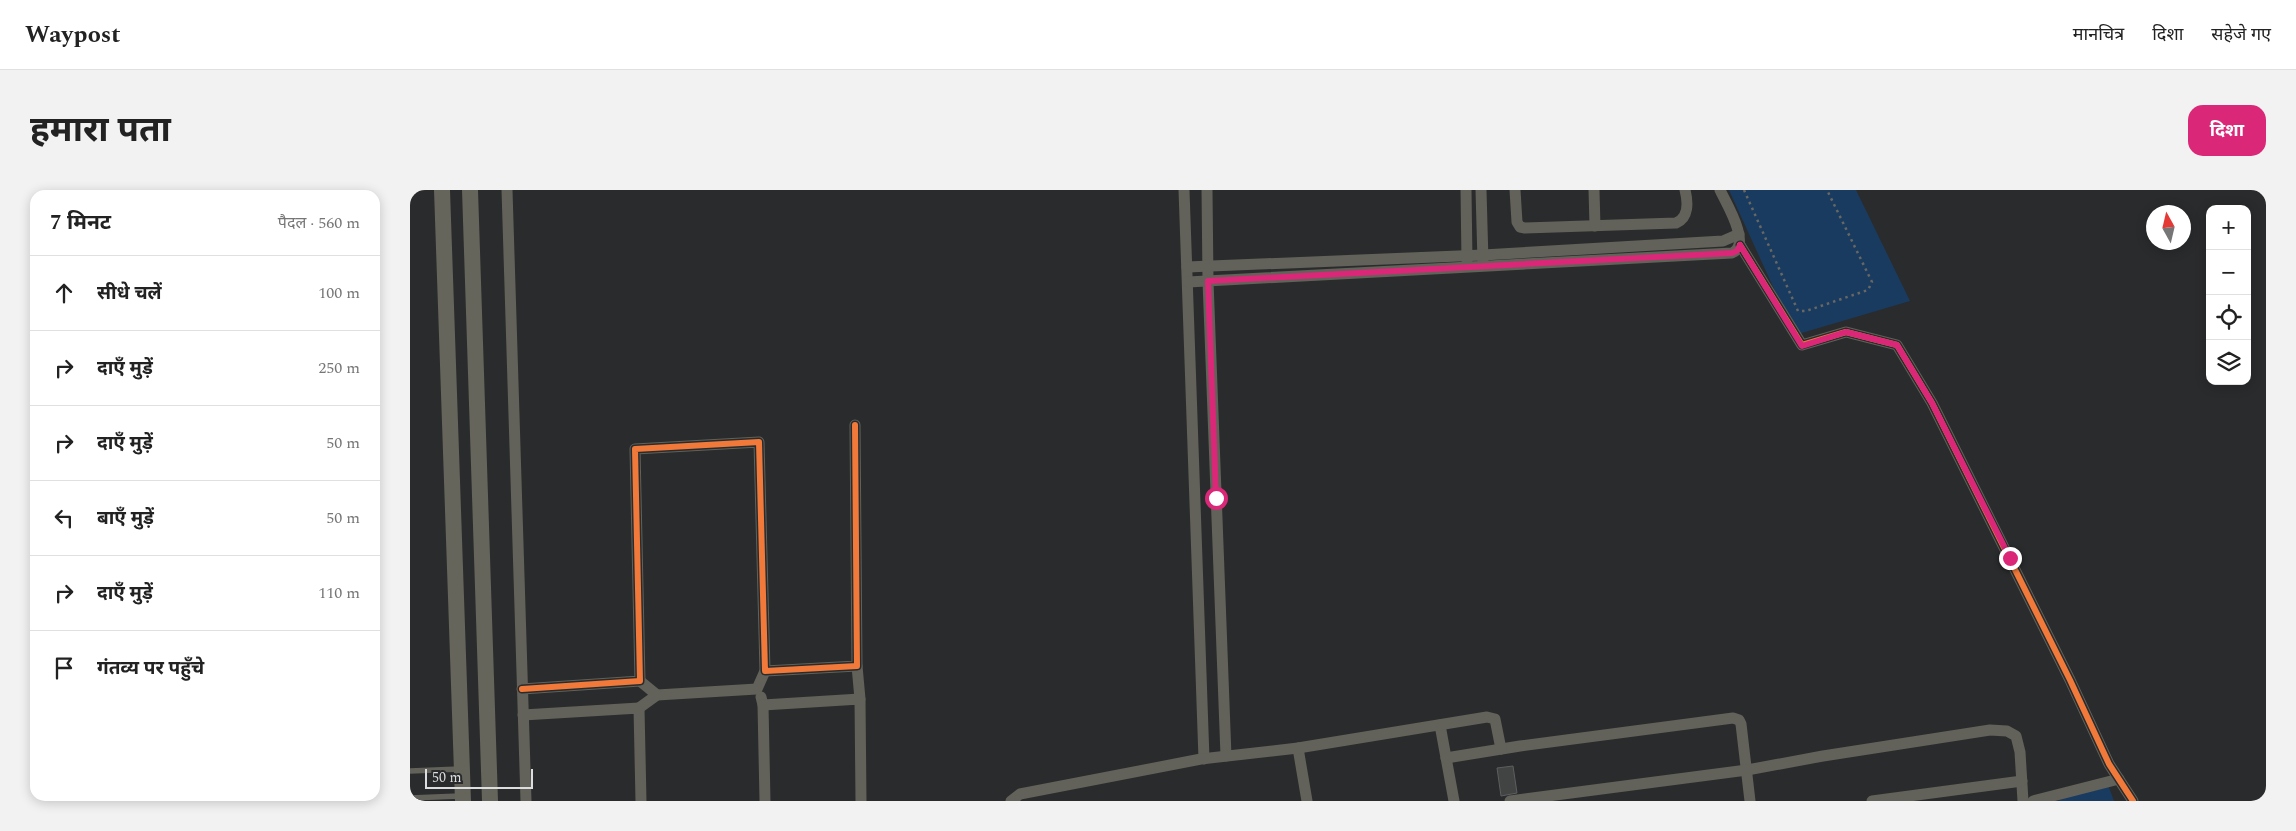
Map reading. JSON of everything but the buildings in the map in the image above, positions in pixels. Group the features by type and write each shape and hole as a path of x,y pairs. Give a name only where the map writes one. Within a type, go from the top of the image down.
{"main road":[{"path":"442,190 463,799"},
{"path":"470,190 490,801"}],"street":[{"path":"507,190 526,801"},
{"path":"1184,190 1204,759"},
{"path":"1206,190 1226,756"},
{"path":"1466,190 1468,268"},
{"path":"1481,190 1483,268"},
{"path":"1515,190 1516,222 1520,227 1680,222 1686,210 1685,190"},
{"path":"1594,190 1595,226"},
{"path":"1720,190 1740,239 1802,346 1846,332 1897,345 1932,403 2119,779 2133,801"},
{"path":"1187,267 1467,255 1740,239"},
{"path":"1188,282 1483,268 1732,253 1737,251 1740,239"},
{"path":"855,425 857,666 860,699 861,801"},
{"path":"640,681 635,448 759,442 765,671 757,689 763,705 766,801"},
{"path":"765,671 857,666"},
{"path":"522,689 640,681 658,695"},
{"path":"523,715 639,708 658,695 757,689"},
{"path":"763,705 860,699"},
{"path":"639,708 641,801"},
{"path":"1010,801 1020,794 1204,759 1298,748 1492,716 1495,719 1502,749"},
{"path":"1446,758 1733,718 1739,720 1741,724 1748,770 1750,801"},
{"path":"1440,725 1454,801"},
{"path":"1510,801 1748,770 1823,756 1990,730 2007,730 2016,736 2020,752 2023,801"},
{"path":"1298,748 1307,801"},
{"path":"2033,801 2119,779"},
{"path":"1872,801 2022,781"}],"lane":[{"path":"410,771 462,768"},
{"path":"410,798 463,799"}],"path":[{"path":"1744,190 1798,310 1806,311 1868,290 1872,282 1827,190"}],"shaded area":[{"path":"1729,190 1856,190 1910,301 1795,335"},
{"path":"2107,782 2114,801 2057,801"}],"cycle path":[{"path":"1740,245 1802,345 1846,332 1897,345 1932,403 2070,680 2109,764 2133,801"},
{"path":"522,689 640,681 635,449 759,442 765,671 857,666 855,425"}],"route":[{"path":"1216,498 1208,281 1732,253 1737,251 1740,245 1802,346 1846,332 1897,345 1932,403 2010,558"}]}
